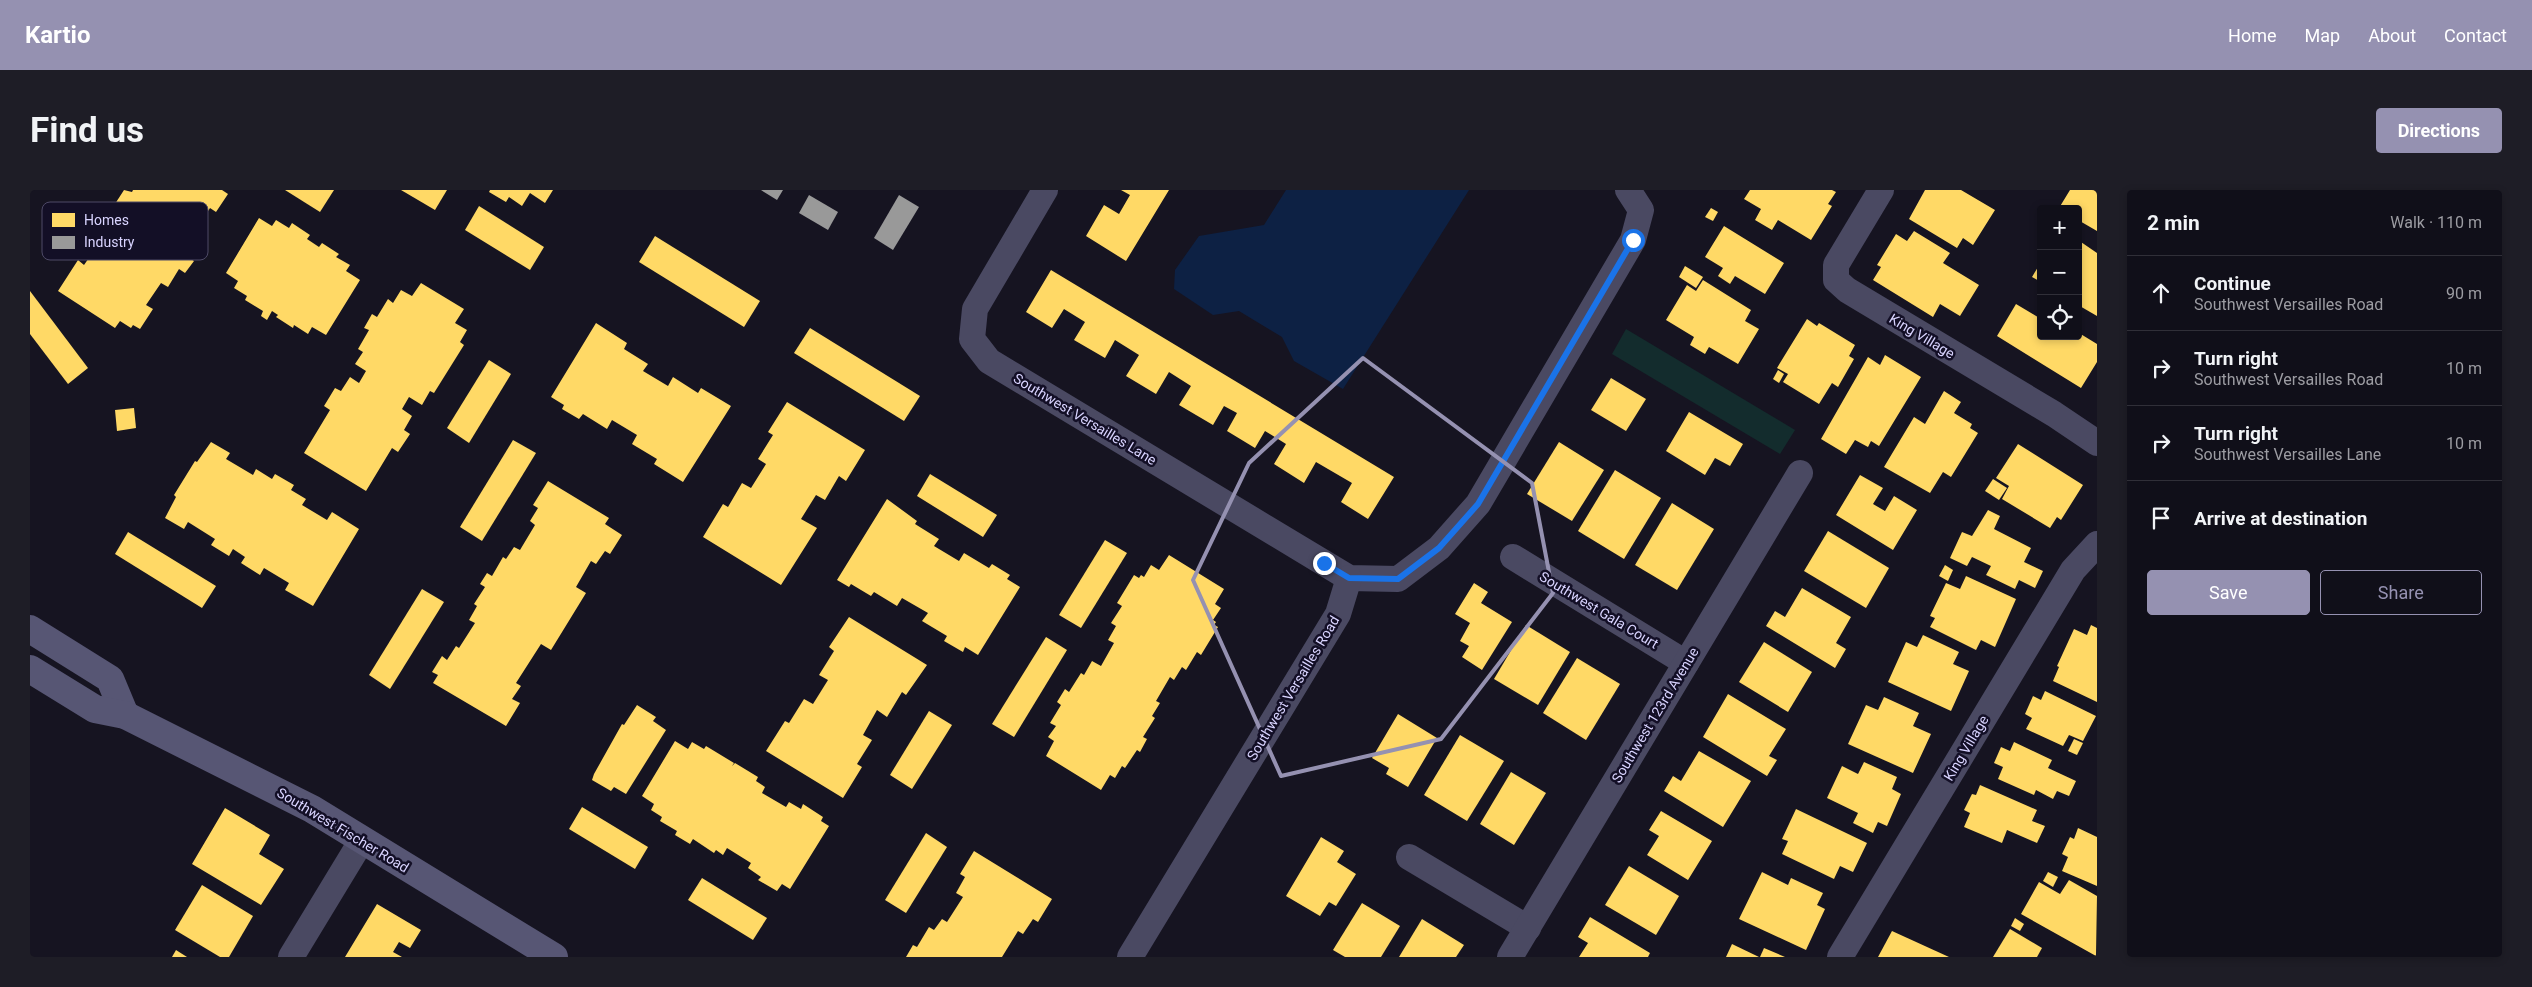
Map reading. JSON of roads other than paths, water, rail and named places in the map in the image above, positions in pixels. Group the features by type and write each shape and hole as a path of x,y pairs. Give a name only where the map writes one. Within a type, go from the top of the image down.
{"street":[{"name":"Southwest Versailles Lane","path":"1045,190 975,309 972,339 990,361 1349,578"},
{"path":"1349,578 1398,579 1439,548 1478,504 1633,240 1642,210 1628,190"},
{"name":"King Village","path":"1881,190 1836,265 1836,280 1847,290 2054,414 2097,443"},
{"name":"Southwest 123rd Avenue","path":"1510,957 1800,473"},
{"name":"King Village","path":"1840,957 2074,570 2097,544"},
{"name":"Southwest Gala Court","path":"1513,558 1686,663"},
{"name":"Southwest Versailles Road","path":"1130,957 1338,614 1349,578"},
{"path":"30,629 110,680 125,715"},
{"name":"Southwest Fischer Road","path":"30,669 95,709 125,715 312,809 554,957"},
{"path":"291,957 362,840"},
{"path":"1409,857 1528,928"}],"water":[{"path":"1286,190 1469,190 1343,389 1294,361 1282,337 1239,311 1213,315 1174,289 1175,270 1199,236 1264,225"}]}
